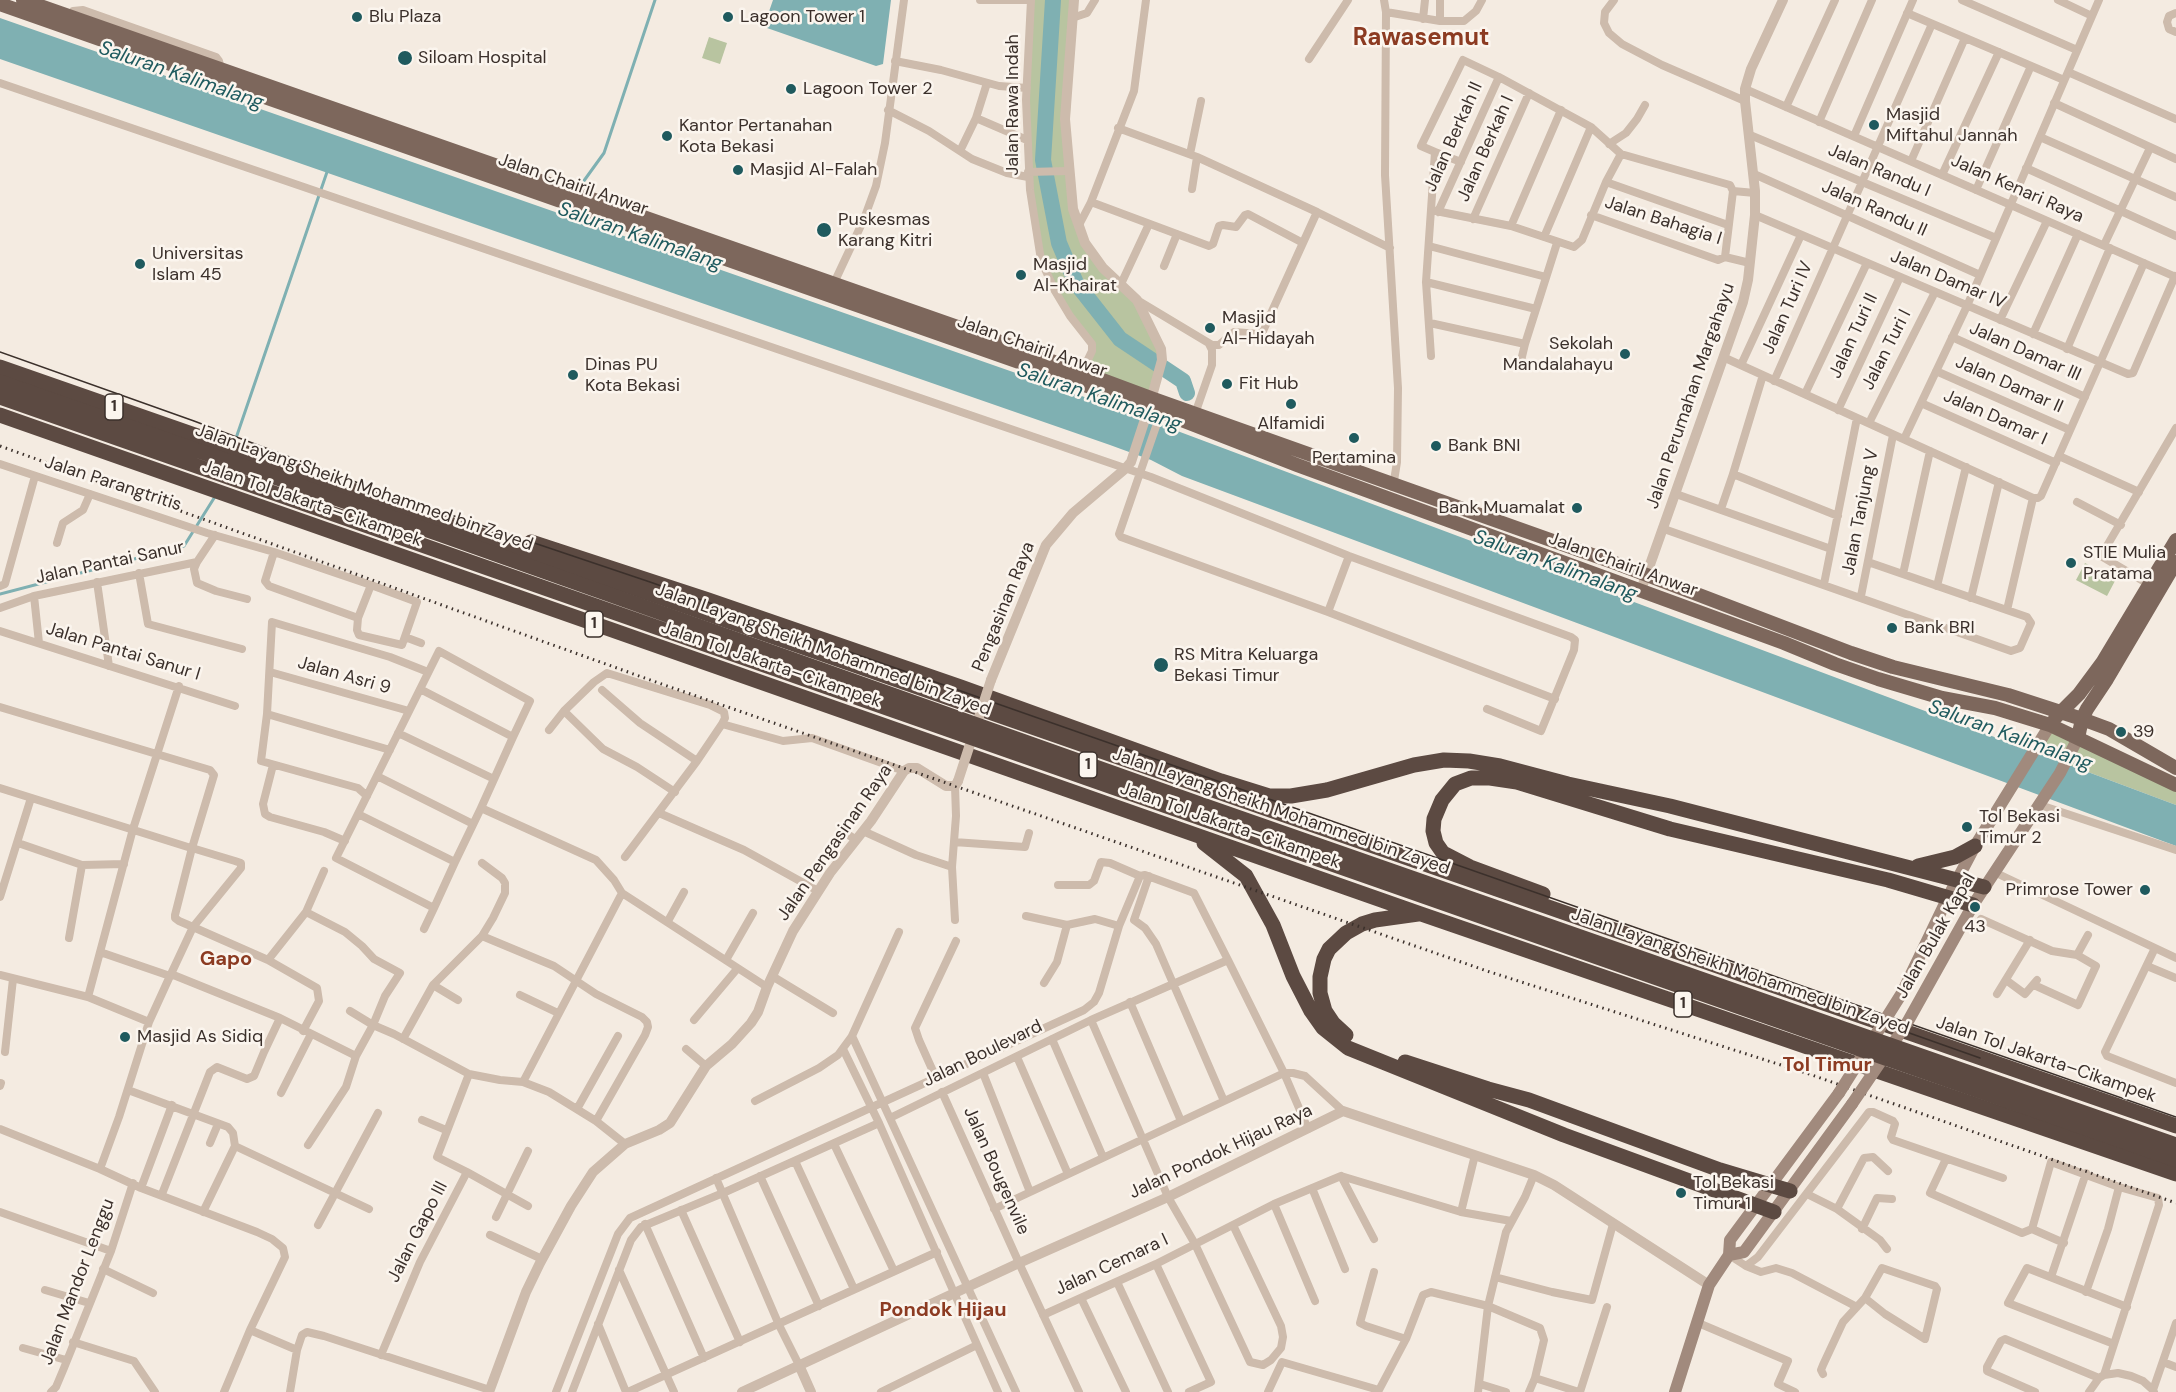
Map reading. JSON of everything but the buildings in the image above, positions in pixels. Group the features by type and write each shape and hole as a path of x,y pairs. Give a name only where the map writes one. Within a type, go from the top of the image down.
{"highway":[{"name":"Jalan Tol Jakarta–Cikampek","path":"0,367 2176,1126"},
{"name":"Jalan Layang Sheikh Mohammed bin Zayed","path":"0,382 2176,1145"},
{"name":"Jalan Layang Sheikh Mohammed bin Zayed","path":"0,397 2176,1160"},
{"name":"Jalan Tol Jakarta–Cikampek","path":"0,415 1421,914 2176,1174"},
{"path":"449,524 501,532 708,600 1269,796 1292,796 1327,790 1414,765 1444,760 1469,761 1500,766 1568,784 1670,806 1984,887"},
{"path":"1772,984 1758,975 1470,867 1443,853 1436,843 1433,831 1434,819 1442,800 1455,784 1470,778 1517,782 1670,829 1888,880 1973,905"},
{"path":"1190,832 1246,876 1273,925 1293,976 1311,1011 1323,1028 1348,1047 1384,1064 1564,1135 1774,1212"},
{"path":"1912,867 1949,859 1975,846"},
{"path":"1421,914 1362,924 1346,933 1329,949 1320,977 1320,993 1333,1023 1349,1038 1386,1056 1529,1100 1720,1170 1790,1191"},
{"path":"1712,1188 1720,1170"}],"main road":[{"name":"Jalan Chairil Anwar","path":"23,0 220,75"},
{"name":"Jalan Chairil Anwar","path":"0,4 220,75 996,347 1155,406 1389,499 1641,590 1878,680 1942,698 1995,708 2050,725 2075,744 2176,785"},
{"name":"Jalan Chairil Anwar","path":"996,347 1082,372 1155,406 1195,414 1648,575 1851,653 1893,667 1997,692 2082,719 2109,729 2176,768"},
{"path":"2050,725 2059,712 2079,694 2096,671 2176,540"},
{"path":"2075,744 2082,719 2176,562"},
{"name":"Jalan Bulak Kapal","path":"1675,1392 1709,1285 1729,1255 1730,1240 1839,1093 1902,993 1975,846 2008,789 2050,725"},
{"name":"Jalan Bulak Kapal","path":"1729,1255 1744,1252 1852,1104 1907,1023 1973,905 2040,805 2075,744"}],"street":[{"path":"832,288 864,219 876,186 882,160 904,0"},
{"path":"980,0 1031,0"},
{"name":"Jalan Rawa Indah","path":"1031,0 1027,140 1041,260 1055,291 1070,316 1092,344 1092,351 1082,372"},
{"path":"1074,0 1065,119 1064,171 1073,209 1085,243 1102,268 1137,300 1209,344 1219,345 1234,332 1254,334 1263,331 1317,212"},
{"path":"1072,18 1087,13 1095,0"},
{"path":"1079,225 1091,202 1134,90 1146,0"},
{"path":"1309,59 1348,0"},
{"path":"1384,0 1386,12 1384,175 1398,388 1397,462 1389,499"},
{"path":"1423,18 1425,0"},
{"path":"1440,0 1440,21"},
{"path":"1386,12 1440,21 1464,21 1476,11 1482,0"},
{"path":"1614,0 1605,12 1604,23 1609,33 1622,44 1662,65 1745,101"},
{"name":"Jalan Perumahan Margahayu","path":"1641,590 1743,302 1755,215 1754,174 1745,89 1751,69 1783,0"},
{"path":"1786,107 1835,0"},
{"path":"1819,122 1872,0"},
{"path":"1854,136 1912,0"},
{"path":"1962,0 2077,50"},
{"path":"2058,0 2092,16"},
{"path":"1904,439 1967,306 2098,0"},
{"path":"1907,13 2031,66 2066,76 2176,119"},
{"path":"2176,13 2169,16 2167,22 2169,29 2176,32"},
{"name":"Jalan Turi IV","path":"1774,381 1932,24"},
{"path":"1911,161 1965,38"},
{"path":"1942,175 1999,52"},
{"path":"1461,162 1421,146 1463,60 1592,127 1621,154 1728,184 1732,191 1725,257"},
{"path":"895,61 931,67 999,86 1027,88"},
{"path":"1976,190 2031,66"},
{"name":"Jalan Berkah II","path":"1435,211 1461,162 1499,77"},
{"path":"0,83 1128,466 1139,473 1349,556 1571,637 1575,642 1574,650 1541,731 1487,709"},
{"path":"960,151 976,118 987,83"},
{"name":"Jalan Kenari Raya","path":"1745,89 2176,276"},
{"name":"Jalan Berkah I","path":"1473,219 1529,93"},
{"path":"1192,189 1201,101"},
{"path":"2054,104 2176,159"},
{"path":"1609,144 1626,133 1645,105"},
{"path":"888,110 988,166 1020,177 1064,171"},
{"path":"1511,226 1561,110"},
{"path":"976,118 1027,140"},
{"path":"1544,237 1592,127"},
{"path":"1118,128 1194,155 1390,248"},
{"name":"Jalan Randu I","path":"1750,135 1996,238"},
{"path":"2040,137 2176,197"},
{"path":"2067,349 2120,211 2150,148"},
{"path":"1431,356 1426,282 1435,211 1435,152"},
{"path":"1435,211 1511,226 1572,248 1576,247 1582,240 1606,182 1621,154"},
{"path":"2026,168 2176,236"},
{"name":"Jalan Randu II","path":"1754,174 1980,275"},
{"path":"1606,182 1728,225"},
{"path":"1732,191 1755,193"},
{"path":"1091,202 1210,246 1219,226 1236,227 1248,214 1303,243"},
{"name":"Jalan Bahagia I","path":"1592,215 1718,260 1725,257 1750,263"},
{"name":"Jalan Damar IV","path":"1755,215 2128,374 2133,373 2176,276"},
{"path":"2000,320 2047,221"},
{"path":"1121,284 1149,224"},
{"path":"1164,266 1177,234"},
{"path":"2033,334 2078,234"},
{"path":"1741,365 1801,235"},
{"path":"1520,365 1557,243"},
{"path":"1429,246 1546,277"},
{"path":"1805,394 1867,263"},
{"path":"1723,357 2033,498 2041,496 2144,263"},
{"name":"Jalan Turi II","path":"1838,410 1900,277"},
{"path":"1426,282 1536,309"},
{"name":"Jalan Turi I","path":"1869,423 1935,292"},
{"path":"1137,300 1161,349 1162,360 1144,460 1119,534 1121,537 1328,612 1555,699"},
{"path":"1153,331 1162,316"},
{"path":"1430,323 1525,344"},
{"name":"Jalan Damar III","path":"1952,337 2085,397"},
{"path":"1195,414 1212,365 1212,351 1209,344"},
{"name":"Jalan Damar II","path":"1936,371 2070,430"},
{"path":"1721,509 1763,375"},
{"name":"Jalan Damar I","path":"1920,403 2139,492"},
{"path":"1128,466 1155,406"},
{"path":"1824,584 1857,418"},
{"path":"2150,585 2101,556 2176,428"},
{"name":"Jalan Tanjung V","path":"1861,596 1893,435"},
{"path":"1903,574 1930,451"},
{"name":"Jalan Parangtritis","path":"0,464 211,534 274,552 417,602 405,637"},
{"name":"Pengasinan Raya","path":"956,783 991,680 1046,545 1061,525 1086,500 1128,466"},
{"path":"1937,586 1966,467"},
{"path":"1733,474 1838,516"},
{"path":"2,585 35,476"},
{"path":"1971,598 1999,482"},
{"path":"57,543 63,523 83,510 90,494"},
{"path":"1676,494 1831,549"},
{"path":"2007,610 2033,498"},
{"path":"2077,502 2121,525"},
{"path":"1664,528 2011,651 2020,648 2031,620 2027,617 1868,562"},
{"name":"Jalan Pantai Sanur","path":"0,608 34,596 197,562 211,534"},
{"path":"274,552 265,581 269,586 358,618"},
{"path":"1328,612 1349,556"},
{"path":"197,562 194,569 198,583 216,591 247,599"},
{"path":"139,573 148,624 242,649"},
{"path":"97,582 110,666"},
{"path":"371,585 358,618 359,635 402,645 405,637 421,643"},
{"path":"34,596 39,643"},
{"path":"367,796 358,788 261,761 267,714 272,622 390,657 428,672"},
{"name":"Jalan Pantai Sanur I","path":"0,631 236,706"},
{"path":"424,929 434,908 455,862 481,808 530,701 439,651 336,858 434,908"},
{"name":"Jalan Asri 9","path":"270,672 409,711"},
{"path":"549,730 564,711 594,682 607,673 710,705 724,712 725,718 722,724 697,761 625,857"},
{"path":"88,997 133,829 179,686"},
{"path":"420,689 513,737"},
{"path":"602,690 640,723 697,761"},
{"path":"0,707 210,770 214,775 192,848 175,918 268,960 317,988 319,1001 281,1093"},
{"path":"564,711 603,749 637,767 675,792"},
{"path":"267,714 390,750"},
{"path":"722,724 783,741 812,738 903,771"},
{"path":"398,733 494,779"},
{"path":"273,765 263,804 265,814 324,832 345,841"},
{"name":"Jalan Pengasinan Raya","path":"490,1391 526,1292 585,1182 611,1154 624,1144 670,1123 706,1066 732,1044 751,1023 793,931 818,891 903,771 917,768 943,785 956,783"},
{"path":"377,776 473,824"},
{"path":"955,920 952,867 956,783"},
{"path":"0,788 241,863 241,868 193,927 170,975 149,1022 100,1168"},
{"path":"0,897 31,798"},
{"path":"2040,805 2176,850"},
{"path":"481,808 596,860 622,893 767,987"},
{"path":"659,813 744,850 818,891"},
{"path":"358,814 455,862"},
{"path":"842,831 952,867"},
{"path":"954,842 1025,847 1029,833"},
{"path":"18,843 82,865 124,864"},
{"path":"1058,885 1089,885 1094,881 1101,862 1110,863 1194,893 1284,1073 1308,1130"},
{"path":"403,1039 433,985 482,936 505,893 506,885 502,878 482,863"},
{"path":"69,938 82,865"},
{"path":"268,960 306,912 324,871"},
{"path":"1994,872 2176,958"},
{"path":"556,1392 618,1234 630,1218 1088,1008 1099,993 1119,926 1144,876"},
{"path":"1144,876 1134,920 1150,935 1224,1101"},
{"path":"668,921 684,892"},
{"path":"523,1082 622,893"},
{"path":"306,912 345,932 374,959 399,971 399,975 356,1056 346,1087 308,1145"},
{"path":"726,960 753,913"},
{"path":"1026,916 1067,925 1095,919 1119,926"},
{"path":"1981,919 2052,951 2077,955 2097,966 2078,1005 2035,982 2028,992 2022,994 2006,980"},
{"path":"1044,983 1057,962 1067,925"},
{"path":"755,1101 819,1068 838,1055 852,1036 899,932"},
{"path":"2077,955 2088,935"},
{"path":"482,936 554,966 596,994 642,1017 648,1026 597,1121"},
{"path":"1996,994 2030,940"},
{"path":"936,1078 915,1028 956,941"},
{"path":"2155,948 2107,1047 2106,1054 2176,1083"},
{"path":"100,952 170,975 280,1018 356,1056"},
{"name":"Jalan Boulevard","path":"890,1118 1091,1020 1228,960"},
{"path":"2147,966 2176,978"},
{"path":"694,1020 737,969"},
{"path":"0,975 88,997 149,1022"},
{"path":"772,976 833,1013"},
{"path":"5,1052 13,979"},
{"path":"433,985 458,1000"},
{"path":"520,995 558,1013"},
{"path":"1130,1002 1181,1121"},
{"path":"350,1011 469,1074 523,1082 557,1096 597,1121 624,1144"},
{"path":"162,1194 210,1072 213,1068 218,1067 247,1079 255,1076 280,1018"},
{"path":"1091,1020 1168,1197 1195,1244 1250,1362 1263,1365 1271,1360 1281,1348 1281,1326 1233,1225"},
{"path":"577,1109 618,1036"},
{"path":"843,1049 879,1123 998,1392 1014,1388 852,1036"},
{"path":"1052,1039 1103,1158"},
{"path":"686,1049 706,1066"},
{"path":"1017,1057 1068,1174"},
{"path":"994,1209 1284,1073 1293,1072 1305,1076 1343,1112 1534,1175 1554,1185 1709,1285"},
{"path":"983,1073 1030,1192"},
{"name":"Jalan Gapo III","path":"381,1355 420,1262 467,1172 436,1157 469,1074"},
{"path":"128,1090 231,1130 235,1146 203,1212"},
{"name":"Jalan Bougenvile","path":"942,1092 1079,1392"},
{"name":"Jalan Mandor Lenggu","path":"51,1392 56,1387 137,1185 172,1106"},
{"name":"Jalan Pondok Hijau Raya","path":"742,1392 1019,1263 1168,1197 1343,1112"},
{"path":"1746,1266 1758,1257 1869,1112 1893,1121 1895,1124 1891,1137 1893,1140 2003,1178"},
{"path":"318,1225 378,1113"},
{"path":"422,1120 446,1130"},
{"path":"572,1392 636,1231 645,1224 723,1193 879,1123"},
{"path":"210,1143 218,1124"},
{"path":"0,1129 272,1239 285,1252 282,1264 250,1330 224,1392"},
{"path":"834,1144 894,1271"},
{"path":"235,1146 369,1209"},
{"path":"496,1217 528,1151"},
{"path":"1461,1212 1475,1155"},
{"path":"1837,1209 1864,1158 1873,1157 1888,1171"},
{"path":"1946,1159 1930,1193 2022,1233 2032,1228 2051,1162 2159,1199 2114,1344 2102,1376 2089,1392"},
{"path":"795,1161 854,1289"},
{"path":"467,1172 507,1192 528,1206"},
{"path":"2051,1277 2086,1173"},
{"path":"1506,1392 1479,1388 1488,1306 1506,1233 1526,1197 1534,1175"},
{"path":"760,1176 819,1306"},
{"path":"1341,1176 1461,1212 1511,1221"},
{"path":"1341,1176 1374,1239"},
{"name":"Jalan Cemara I","path":"1043,1315 1156,1264 1275,1204 1341,1176"},
{"path":"716,1178 779,1325 811,1392"},
{"path":"2086,1292 2108,1229 2119,1187"},
{"path":"1312,1188 1345,1269"},
{"path":"1806,1194 1837,1209 1880,1240 1887,1249"},
{"path":"1862,1229 1877,1197 1892,1199"},
{"path":"1275,1204 1315,1301"},
{"path":"681,1210 740,1342"},
{"path":"0,1212 111,1251"},
{"path":"645,1224 704,1358"},
{"path":"1495,1277 1592,1300 1613,1224"},
{"path":"2032,1228 2064,1243"},
{"path":"490,1235 542,1259"},
{"path":"598,1324 627,1392 937,1252"},
{"path":"1729,1255 1761,1272 1776,1268 1792,1273 1857,1308"},
{"path":"1156,1264 1211,1382 1190,1392"},
{"path":"1823,1374 1821,1370 1843,1322 1865,1298 1882,1268 1935,1286 1937,1289 1925,1339 1885,1314 1865,1298"},
{"path":"2114,1344 2008,1303 2027,1268 2127,1307"},
{"path":"103,1269 153,1293"},
{"path":"619,1270 674,1392"},
{"path":"1374,1272 1360,1323 1406,1339"},
{"path":"1117,1282 1168,1392"},
{"path":"45,1290 89,1303"},
{"path":"1268,1392 1282,1362 1378,1391 1406,1339 1423,1295 1431,1292 1488,1306 1540,1328 1544,1340 1535,1378 1529,1392"},
{"path":"1081,1298 1126,1392"},
{"path":"1535,1378 1580,1392 1607,1307"},
{"path":"1696,1322 1788,1361 1778,1384 1795,1392"},
{"path":"2035,1392 1988,1371 1987,1366 1999,1343 2005,1339 2102,1376 2118,1373 2131,1376 2143,1381 2154,1391 2176,1325"},
{"path":"250,1330 297,1350"},
{"path":"290,1392 297,1350 302,1335 307,1332 490,1391"},
{"path":"73,1342 134,1361 155,1392"},
{"path":"880,1392 977,1344"},
{"path":"23,1348 66,1360"},
{"path":"2163,1362 2176,1367"}],"green space":[{"path":"1031,0 1074,0 1068,171 1085,243 1137,300 1161,349 1151,398 1082,372 1093,350 1070,316 1041,260 1027,156"},
{"path":"709,37 727,43 720,64 702,58"},
{"path":"2085,563 2116,579 2107,596 2076,580"},
{"path":"2050,725 2176,784 2176,805 2032,751"}],"water":[{"path":"773,0 891,0 883,64 876,66 767,28 765,23"},
{"path":"0,18 1116,408 2176,805 2176,846 1182,476 1151,460 1110,445 0,59"}],"waterway":[{"path":"578,189 604,153 655,0"},
{"path":"1053,0 1043,160 1059,243 1076,283 1120,339 1183,381 1187,393"},
{"path":"234,444 327,172"},
{"path":"0,594 184,546 216,495"}],"tram line":[{"path":"0,352 194,421 377,490 650,582 2176,1117"},
{"path":"1785,989 1980,1058"}],"railway":[{"path":"0,446 653,681 1487,971 1806,1073 2176,1203"}],"place":[{"name":"Blu Plaza","path":"357,17"},
{"name":"Lagoon Tower 1","path":"728,17"},
{"name":"Siloam Hospital","path":"405,58"},
{"name":"Lagoon Tower 2","path":"791,89"},
{"name":"Masjid Miftahul Jannah","path":"1874,125"},
{"name":"Kantor Pertanahan Kota Bekasi","path":"667,136"},
{"name":"Masjid Al-Falah","path":"738,170"},
{"name":"Puskesmas Karang Kitri","path":"824,230"},
{"name":"Universitas Islam 45","path":"140,264"},
{"name":"Masjid Al-Khairat","path":"1021,275"},
{"name":"Masjid Al-Hidayah","path":"1210,328"},
{"name":"Sekolah Mandalahayu","path":"1625,354"},
{"name":"Dinas PU Kota Bekasi","path":"573,375"},
{"name":"Fit Hub","path":"1227,384"},
{"name":"Alfamidi","path":"1291,404"},
{"name":"Pertamina","path":"1354,438"},
{"name":"Bank BNI","path":"1436,446"},
{"name":"Bank Muamalat","path":"1577,508"},
{"name":"STIE Mulia Pratama","path":"2071,563"},
{"name":"Bank BRI","path":"1892,628"},
{"name":"RS Mitra Keluarga Bekasi Timur","path":"1161,665"},
{"name":"39","path":"2121,732"},
{"name":"Tol Bekasi Timur 2","path":"1967,827"},
{"name":"Primrose Tower","path":"2145,890"},
{"name":"43","path":"1975,907"},
{"name":"Masjid As Sidiq","path":"125,1037"},
{"name":"Tol Bekasi Timur 1","path":"1681,1193"}],"district":[{"name":"Rawasemut","path":"1421,39"},
{"name":"Gapo","path":"226,960"},
{"name":"Tol Timur","path":"1827,1066"},
{"name":"Pondok Hijau","path":"943,1311"}],"water label":[{"name":"Saluran Kalimalang","path":"181,76"},
{"name":"Saluran Kalimalang","path":"640,237"},
{"name":"Saluran Kalimalang","path":"1099,398"},
{"name":"Saluran Kalimalang","path":"1555,566"},
{"name":"Saluran Kalimalang","path":"2010,736"}]}
